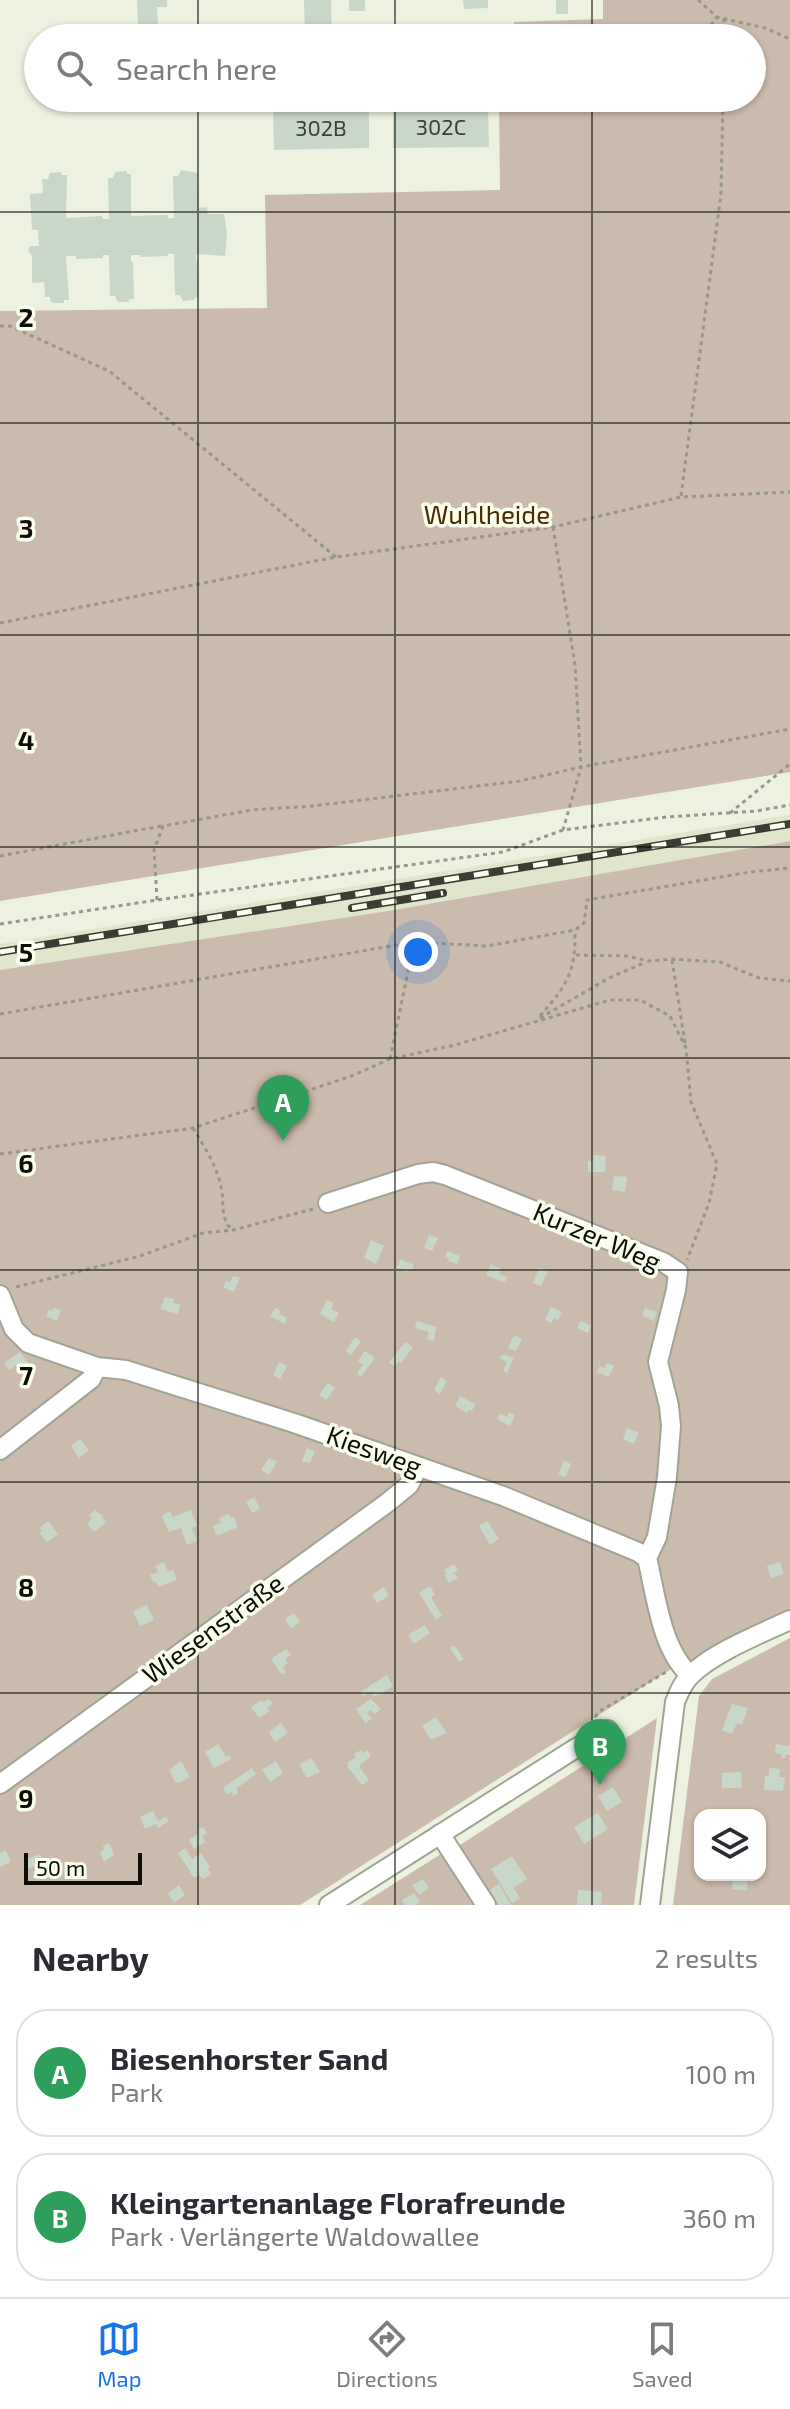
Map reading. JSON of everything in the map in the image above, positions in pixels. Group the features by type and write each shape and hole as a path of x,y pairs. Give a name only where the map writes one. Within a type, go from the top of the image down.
{"street":[{"name":"Kurzer Weg","path":"328,1203 433,1172 663,1262 678,1272 658,1362 671,1426 667,1477 657,1537 647,1558"},
{"name":"Kiesweg","path":"0,1295 14,1329 28,1343 97,1367 126,1370 256,1410 503,1496 647,1558"},
{"path":"0,1450 91,1379 97,1367"},
{"name":"Wiesenstraße","path":"0,1784 387,1503 409,1485 418,1467"},
{"path":"647,1558 667,1640 685,1670"},
{"path":"650,1905 675,1702 685,1670 790,1620"},
{"path":"329,1905 608,1730"},
{"path":"440,1834 486,1905"}],"path":[{"path":"698,0 717,17 747,24"},
{"path":"712,24 717,17"},
{"path":"724,19 724,24"},
{"path":"766,28 790,39"},
{"path":"681,497 721,194 723,112"},
{"path":"0,326 10,326 109,371 336,557"},
{"path":"0,623 336,557 553,527 681,497 790,492"},
{"path":"553,527 575,665 581,767 563,830"},
{"path":"0,856 252,810 312,806 520,781 790,729"},
{"path":"730,813 790,764"},
{"path":"0,924 503,852 563,830 790,805"},
{"path":"157,900 154,850 163,826"},
{"path":"0,1014 414,942 487,946 575,930 584,923 587,900 790,868"},
{"path":"537,1020 565,987 576,955 575,930"},
{"path":"390,1059 414,942"},
{"path":"576,955 628,956 648,961"},
{"path":"672,959 691,1102 717,1164 709,1203 676,1290"},
{"path":"537,1020 609,978 648,961 720,962 759,978 790,981"},
{"path":"0,1154 193,1128 349,1077 390,1059 455,1045 610,1000 640,1000 670,1016 685,1047"},
{"path":"193,1128 209,1153 222,1189 221,1202 226,1224 233,1230"},
{"path":"0,1295 9,1289 140,1256 203,1233 233,1230 328,1203"},
{"path":"590,1724 600,1711 685,1670"}],"shaded area":[{"path":"790,815 790,841 388,911 0,970 0,944"}],"green space":[{"name":"Wuhlheide","path":"603,0 790,0 790,772 0,901 0,311 267,308 265,195 500,190 499,112 766,112 766,24 514,24 603,19"},
{"path":"790,841 790,1612 692,1663 682,1662 300,1905 0,1905 0,970 388,911"},
{"path":"790,1638 790,1905 673,1905 699,1696 712,1679"},
{"path":"657,1718 634,1905 360,1905 441,1854 443,1856"}],"building":[{"path":"137,0 167,0 167,7 157,7 158,24 138,24"},
{"path":"304,0 331,0 332,24 305,24"},
{"path":"349,0 365,0 365,11 349,11"},
{"path":"463,0 488,0 488,8 464,9"},
{"path":"556,0 568,0 568,14 556,14"},
{"path":"273,112 369,112 369,148 274,150"},
{"path":"393,112 488,112 489,147 393,148"},
{"path":"181,170 198,173 199,208 207,207 208,214 224,214 227,232 225,256 196,254 199,297 183,301 180,295 175,295 174,254 131,255 134,299 129,299 129,302 118,302 115,296 110,296 109,255 76,259 76,256 66,256 69,300 64,300 64,303 53,303 50,297 45,297 44,282 32,283 32,256 28,250 30,246 39,246 38,230 32,230 30,194 43,193 42,179 48,179 50,173 67,175 66,218 102,216 109,219 108,178 113,178 115,172 127,171 131,174 131,216 167,215 174,218 173,176 178,176"},
{"path":"594,1155 606,1156 605,1172 588,1172 588,1161 593,1161"},
{"path":"614,1176 627,1177 625,1192 612,1190"},
{"path":"429,1235 438,1238 432,1251 424,1248"},
{"path":"371,1240 384,1246 376,1264 364,1258"},
{"path":"447,1251 460,1256 457,1264 448,1261 449,1258 445,1257"},
{"path":"400,1259 414,1265 412,1270 408,1269 407,1272 397,1268"},
{"path":"491,1264 501,1269 499,1274 507,1277 506,1281 486,1275"},
{"path":"539,1268 548,1271 541,1286 533,1283"},
{"path":"233,1276 240,1278 234,1292 223,1287"},
{"path":"165,1297 180,1304 178,1314 160,1309"},
{"path":"327,1300 334,1303 331,1309 339,1313 334,1322 320,1314"},
{"path":"551,1307 562,1312 558,1320 554,1318 551,1323 545,1320"},
{"path":"54,1308 61,1310 57,1321 46,1316"},
{"path":"275,1308 287,1318 285,1324 270,1316"},
{"path":"645,1308 657,1312 654,1321 642,1316"},
{"path":"417,1321 436,1327 434,1341 427,1339 429,1332 415,1328"},
{"path":"581,1321 591,1326 588,1333 577,1328"},
{"path":"514,1335 522,1339 516,1351 508,1348"},
{"path":"355,1337 361,1342 351,1355 346,1351"},
{"path":"405,1342 413,1347 401,1363 395,1366 389,1363"},
{"path":"365,1351 375,1358 361,1377 357,1373 363,1365 358,1361"},
{"path":"20,1352 32,1368 24,1373 18,1364 9,1370 4,1363"},
{"path":"504,1354 514,1358 507,1373 503,1371 507,1362 499,1358"},
{"path":"279,1362 287,1366 280,1379 273,1375"},
{"path":"607,1363 614,1366 609,1377 597,1372 600,1366 604,1368"},
{"path":"441,1377 447,1381 440,1394 434,1390"},
{"path":"328,1383 335,1388 326,1400 319,1395"},
{"path":"460,1396 475,1404 472,1411 467,1413 455,1406"},
{"path":"509,1412 515,1415 510,1426 497,1419 500,1414 507,1417"},
{"path":"627,1428 639,1433 634,1444 623,1439"},
{"path":"80,1439 89,1450 79,1458 71,1446"},
{"path":"307,1448 315,1451 310,1463 302,1461"},
{"path":"269,1458 277,1462 269,1475 261,1470"},
{"path":"564,1461 571,1464 565,1477 558,1474"},
{"path":"254,1497 260,1509 252,1513 246,1502"},
{"path":"95,1510 106,1522 94,1532 87,1524 92,1518 89,1515"},
{"path":"191,1510 197,1526 192,1528 197,1541 187,1545 181,1528 169,1532 162,1516 170,1511 173,1517"},
{"path":"229,1514 231,1518 234,1517 238,1527 217,1536 213,1526 221,1523 219,1518"},
{"path":"48,1521 58,1534 47,1542 39,1533"},
{"path":"487,1521 499,1539 490,1545 479,1526"},
{"path":"164,1562 168,1572 173,1570 177,1580 159,1587 150,1575 158,1572 155,1566"},
{"path":"780,1562 784,1574 771,1578 767,1566"},
{"path":"454,1564 458,1570 454,1573 458,1578 449,1583 444,1570"},
{"path":"430,1586 435,1595 431,1597 442,1616 436,1620 419,1593"},
{"path":"384,1587 389,1596 377,1603 372,1595"},
{"path":"147,1605 154,1620 140,1626 133,1611"},
{"path":"294,1613 300,1622 291,1628 285,1619"},
{"path":"425,1625 430,1633 414,1644 408,1635"},
{"path":"454,1645 464,1659 459,1662 450,1648"},
{"path":"286,1649 291,1655 285,1659 288,1663 283,1667 286,1672 282,1675 271,1659"},
{"path":"387,1675 393,1686 381,1694 374,1696 371,1692 363,1696 360,1692"},
{"path":"269,1699 273,1704 267,1708 270,1711 259,1718 251,1707"},
{"path":"371,1699 381,1709 374,1714 371,1710 367,1713 372,1719 365,1723 356,1709"},
{"path":"732,1704 748,1708 742,1725 737,1723 732,1734 722,1730"},
{"path":"436,1717 447,1733 431,1740 422,1726"},
{"path":"281,1723 288,1733 275,1742 269,1732"},
{"path":"218,1744 226,1757 229,1755 231,1759 214,1768 205,1752"},
{"path":"776,1744 790,1746 790,1755 785,1754 785,1758 781,1758 782,1754 775,1753"},
{"path":"361,1750 363,1753 367,1750 371,1756 359,1766 369,1780 362,1785 347,1766 356,1757 354,1754"},
{"path":"312,1758 320,1772 306,1777 299,1764"},
{"path":"181,1761 190,1777 179,1783 175,1782 169,1770"},
{"path":"276,1761 283,1773 270,1782 262,1770"},
{"path":"252,1768 256,1774 237,1788 238,1793 233,1796 231,1792 227,1794 223,1788"},
{"path":"769,1768 780,1769 779,1777 785,1777 783,1791 764,1790"},
{"path":"741,1772 742,1788 722,1788 722,1773"},
{"path":"613,1787 622,1802 607,1811 598,1796"},
{"path":"153,1811 158,1821 166,1817 169,1821 158,1828 156,1824 145,1829 140,1817"},
{"path":"598,1813 608,1829 584,1844 574,1827"},
{"path":"203,1827 207,1833 202,1837 205,1842 194,1849 189,1840"},
{"path":"109,1843 114,1855 104,1862 100,1852"},
{"path":"185,1848 192,1859 201,1853 211,1874 203,1879 199,1875 194,1878 178,1853"},
{"path":"6,1850 11,1862 0,1867 0,1853"},
{"path":"40,1854 43,1862 28,1869 24,1860"},
{"path":"512,1856 527,1879 514,1888 520,1898 512,1903 491,1869"},
{"path":"423,1879 429,1888 419,1895 412,1885"},
{"path":"733,1881 748,1881 747,1890 732,1889"},
{"path":"499,1884 511,1905 499,1905 490,1890"},
{"path":"179,1885 185,1895 174,1903 168,1893"},
{"path":"578,1890 602,1892 601,1905 577,1905"},
{"path":"414,1893 420,1902 405,1905 402,1900"}],"railway":[{"path":"0,952 790,824"},
{"path":"352,908 443,893"}],"place":[{"name":"Biesenhorster Sand","path":"283,1141"},
{"name":"Kleingartenanlage Florafreunde","path":"600,1785"}]}
